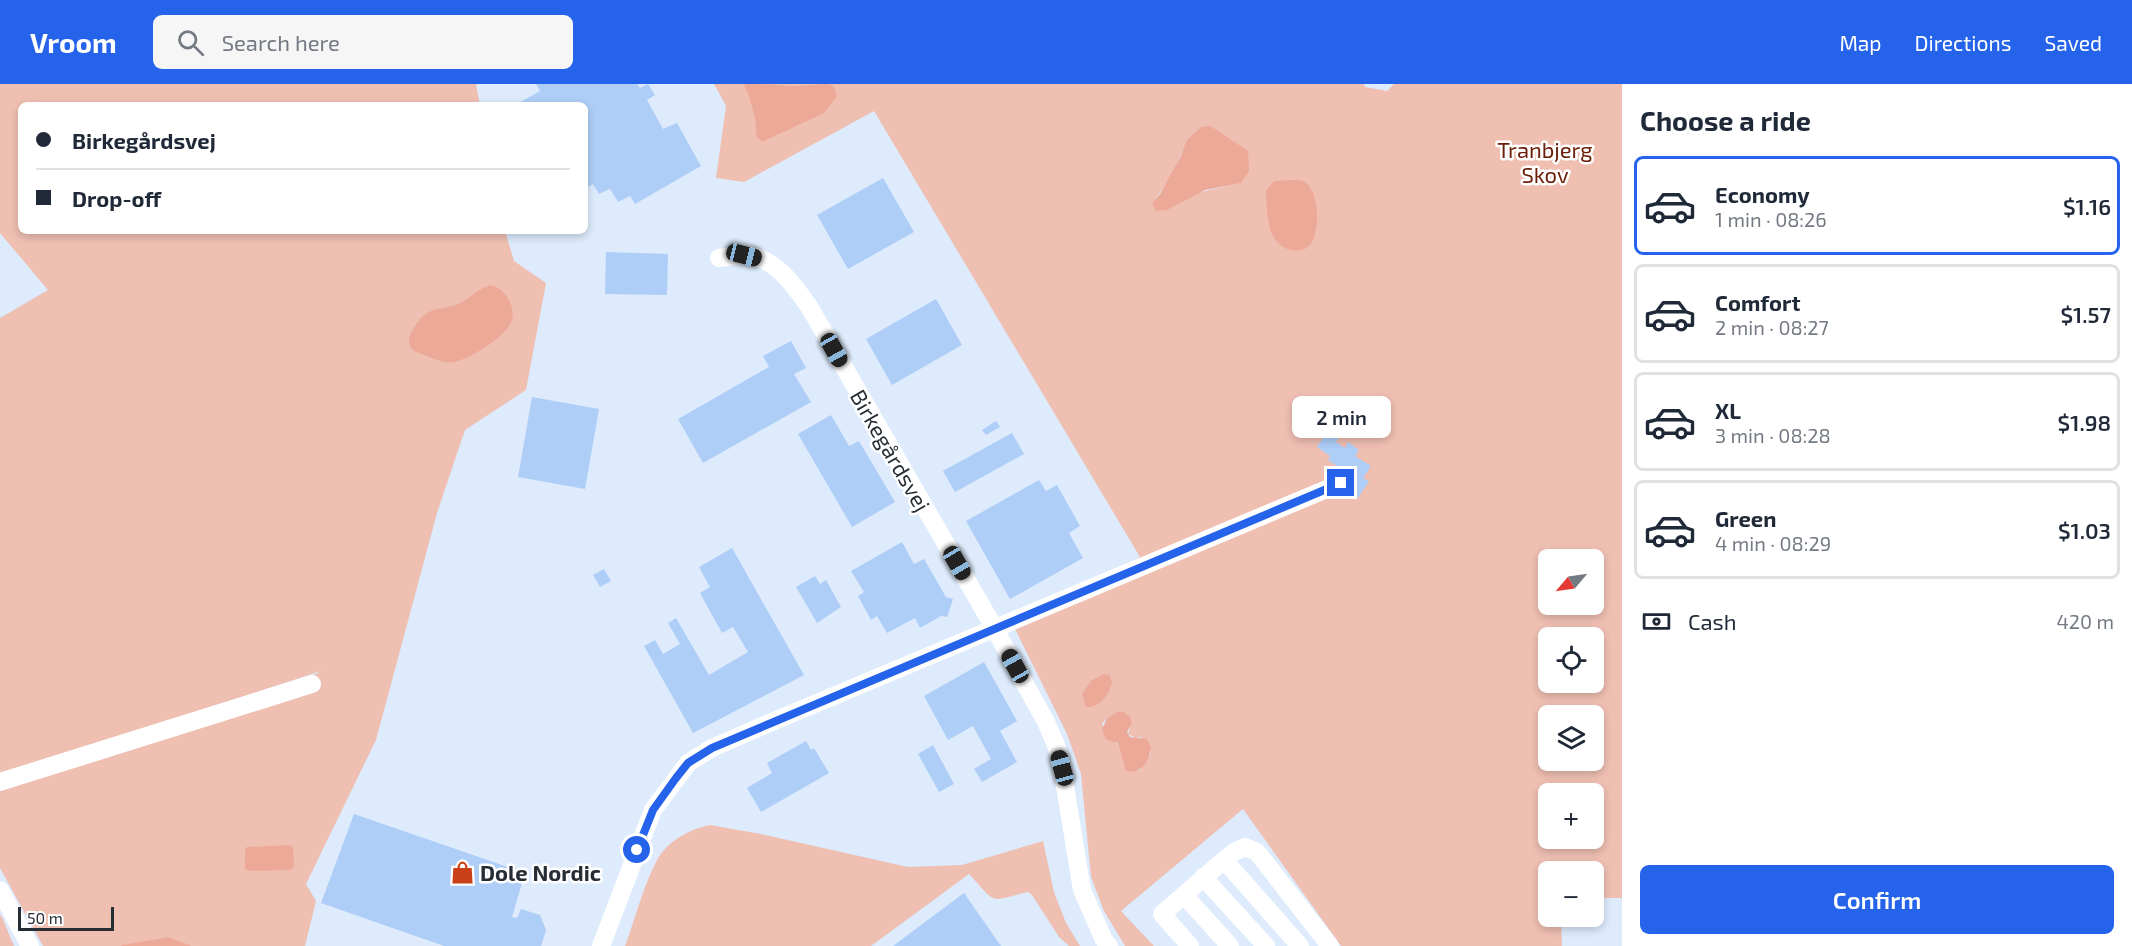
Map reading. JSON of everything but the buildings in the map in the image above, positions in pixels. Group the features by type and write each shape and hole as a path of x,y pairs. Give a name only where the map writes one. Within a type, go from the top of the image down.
{"street":[{"name":"Birkegårdsvej","path":"718,258 744,255 764,260 782,272 797,288 994,628 1046,722 1056,745 1067,791 1082,890 1109,946"},
{"path":"601,946 653,810 688,763 712,748 758,728 1341,483"},
{"path":"0,782 312,684"},
{"path":"1191,946 1162,914 1234,852 1245,848 1257,852 1324,944"},
{"path":"1224,860 1300,946"},
{"path":"1203,877 1266,946"},
{"path":"0,890 30,946"},
{"path":"1184,894 1230,946"}],"green space":[{"path":"0,84 476,84 479,102 18,102 18,234 506,234 514,261 546,283 526,390 465,430 437,513 376,740 306,884 316,901 305,946 193,946 168,937 119,946 43,946 0,868 0,786 270,701 321,671 0,777 0,318 48,290 0,233"},
{"name":"Tranbjerg Skov","path":"714,84 1364,84 1365,87 1387,91 1394,84 1622,84 1622,898 1604,898 1604,861 1538,861 1538,927 1561,927 1562,946 1341,946 1243,809 1121,911 1154,946 1125,946 1104,911 1091,877 1081,774 1067,734 1014,627 1140,557 874,111 744,182 716,178 726,106","holes":["1211,126 1224,135 1240,183 1152,203 1172,174 1186,141","1117,712 1130,727 1128,734 1136,738 1141,737 1151,753 1139,771 1102,724"]},
{"path":"710,825 908,867 962,865 1043,841 1054,892 1066,923 1080,946 1069,946 1059,937 1028,892 1006,898 994,898 969,874 871,946 625,946 647,882 660,855 679,838"},
{"path":"0,915 2,917 14,946 0,946"}],"shaded area":[{"path":"744,84 792,86 829,84 834,87 837,96 824,113 762,142 756,136 753,110"},
{"path":"1211,126 1248,151 1249,171 1241,183 1205,190 1167,210 1156,211 1152,203 1160,194 1181,156 1186,141 1201,127"},
{"path":"1274,181 1304,181 1310,187 1314,195 1317,214 1317,224 1312,241 1308,247 1298,250 1283,247 1277,241 1272,234 1267,208 1266,191"},
{"path":"490,285 504,293 510,302 513,317 509,326 497,339 472,355 454,362 438,360 411,348 409,339 411,334 427,313 458,304"},
{"path":"1104,674 1109,675 1112,682 1109,691 1100,703 1086,707 1082,694 1092,680"},
{"path":"1117,712 1124,712 1130,717 1132,723 1127,732 1130,737 1147,739 1151,748 1146,762 1136,771 1126,771 1118,743 1107,740 1102,730 1107,718"},
{"path":"290,845 293,848 294,866 290,870 250,871 245,869 247,847"},
{"path":"168,937 193,946 119,946 122,945"}],"place":[{"name":"Dole Nordic","path":"462,872"}],"route":[{"path":"637,850 653,810 676,778 688,763 712,748 1341,483"}]}
